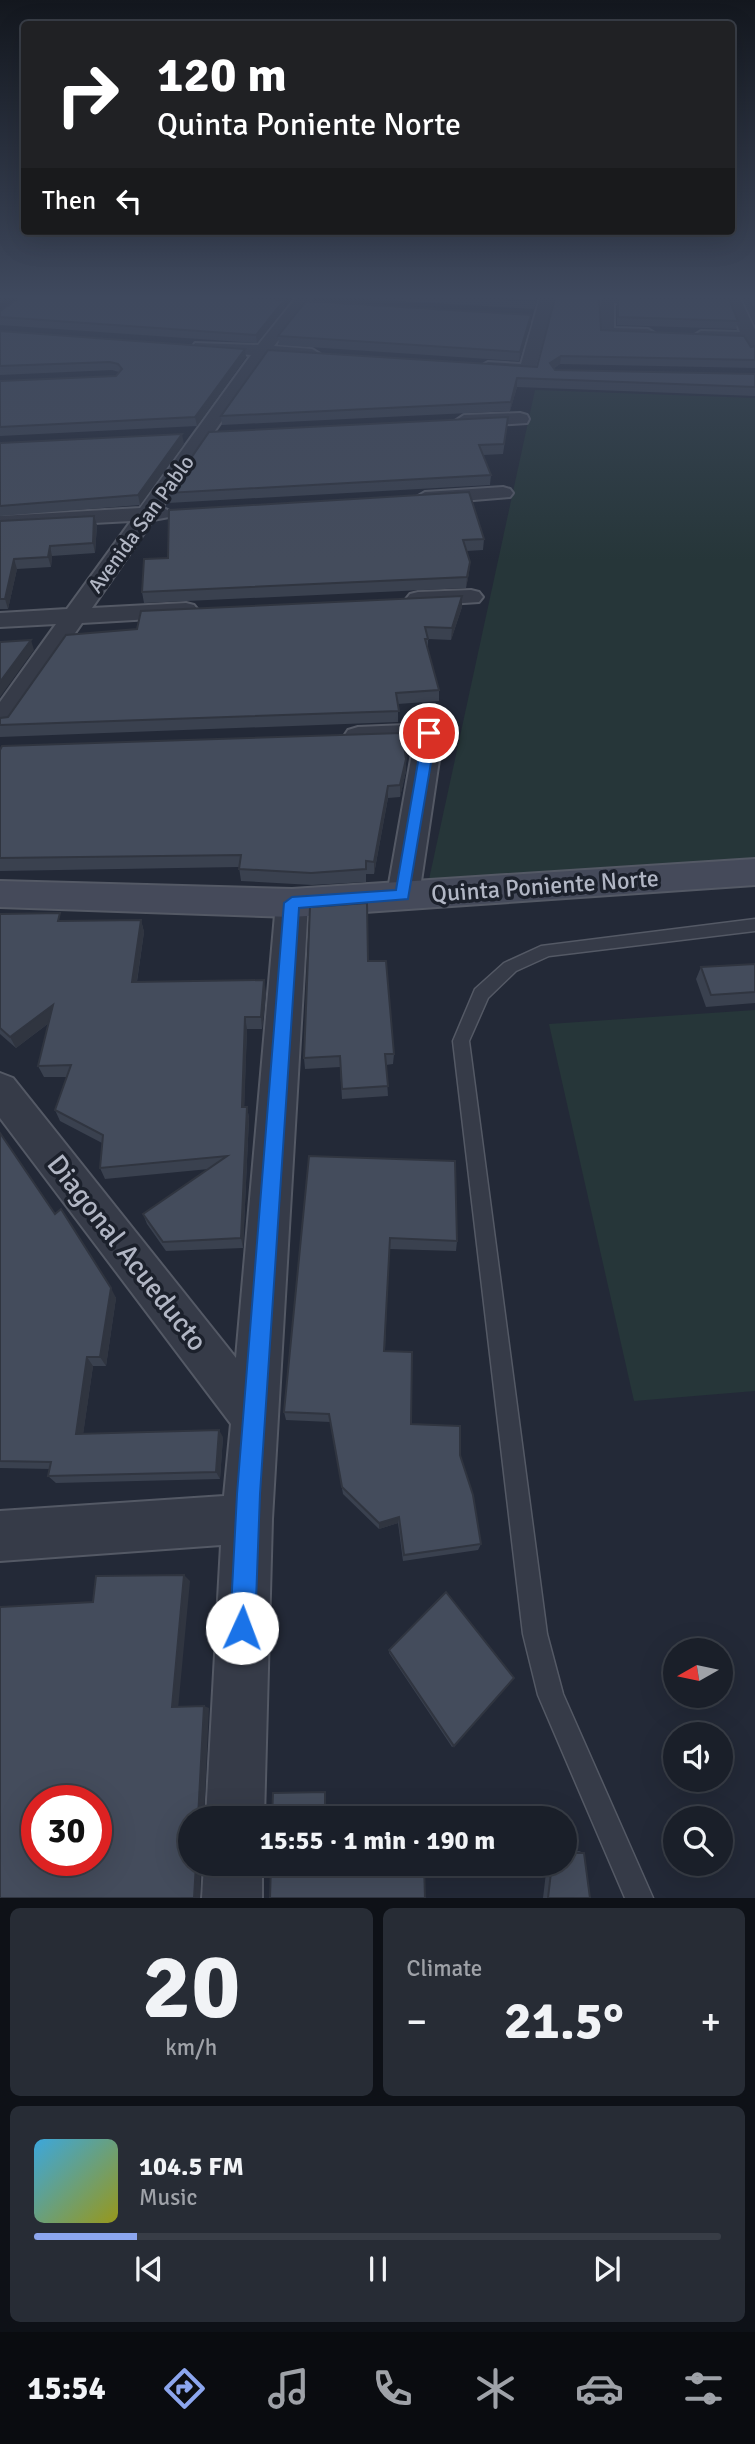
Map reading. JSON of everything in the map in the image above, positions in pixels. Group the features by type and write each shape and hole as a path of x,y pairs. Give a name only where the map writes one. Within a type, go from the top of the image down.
{"street":[{"name":"Avenida San Pablo","path":"0,721 241,383"},
{"path":"438,422 520,419"},
{"path":"179,435 234,432"},
{"path":"407,499 503,493"},
{"path":"0,522 189,511"},
{"path":"390,601 471,597"},
{"path":"0,620 212,609"},
{"path":"332,736 429,733 403,895"},
{"name":"Quinta Poniente Norte","path":"1,898 292,903 755,872"},
{"path":"235,1806 247,1520 292,903"},
{"name":"Diagonal Acueducto","path":"0,1089 254,1416"},
{"path":"0,1536 247,1520"},
{"path":"232,1898 233,1876"}],"lane":[{"path":"639,1898 551,1695 535,1634 461,1041 481,994 510,967 547,950 755,925"}],"shaded area":[{"path":"535,390 755,398 755,861 428,884"},
{"path":"755,1010 755,1391 634,1401 549,1024"}],"building":[{"path":"0,383 220,383 195,417 0,427"},
{"path":"245,383 516,383 511,402 221,416"},
{"path":"638,383 755,383 755,387"},
{"path":"508,417 504,444 479,445 491,475 167,493 209,432"},
{"path":"182,434 138,495 0,506 0,443"},
{"path":"469,492 484,539 463,540 470,562 467,577 142,592 144,559 168,558 169,510"},
{"path":"94,516 93,543 50,546 48,557 14,559 5,599 0,599 0,521"},
{"path":"462,596 452,628 425,627 428,639 425,639 439,690 396,693 399,711 0,725 0,718 8,717 66,635 137,629 141,611"},
{"path":"31,640 0,682 0,642"},
{"path":"402,733 406,759 400,785 388,786 374,862 366,861 366,869 311,873 239,869 241,855 0,858 2,746"},
{"path":"367,903 368,961 386,961 394,1054 385,1054 388,1086 342,1089 340,1056 304,1058 310,907"},
{"path":"60,913 58,921 141,920 132,982 264,980 261,1017 245,1017 242,1107 247,1107 241,1238 163,1242 143,1214 227,1156 100,1168 103,1135 55,1110 71,1065 38,1066 53,1005 10,1037 0,1028 0,914"},
{"path":"755,964 755,992 711,995 701,967"},
{"path":"0,1133 55,1214 61,1209 111,1288 100,1357 87,1357 76,1434 219,1430 216,1472 48,1476 51,1462 0,1461"},
{"path":"309,1156 455,1161 457,1241 390,1238 384,1351 412,1352 411,1424 460,1426 460,1455 473,1495 481,1544 404,1555 399,1517 379,1523 342,1487 329,1414 284,1412"},
{"path":"184,1575 172,1707 204,1706 199,1806 178,1806 178,1876 195,1876 194,1898 0,1898 0,1607 93,1602 96,1576"},
{"path":"446,1592 514,1678 454,1746 389,1650"},
{"path":"325,1792 325,1806 272,1806 273,1793"},
{"path":"577,1853 584,1853 590,1898 548,1898 551,1876 577,1876"},
{"path":"271,1876 424,1876 425,1898 270,1898"}],"route":[{"path":"242,1628 248,1494 292,903 403,895 429,733"}]}
